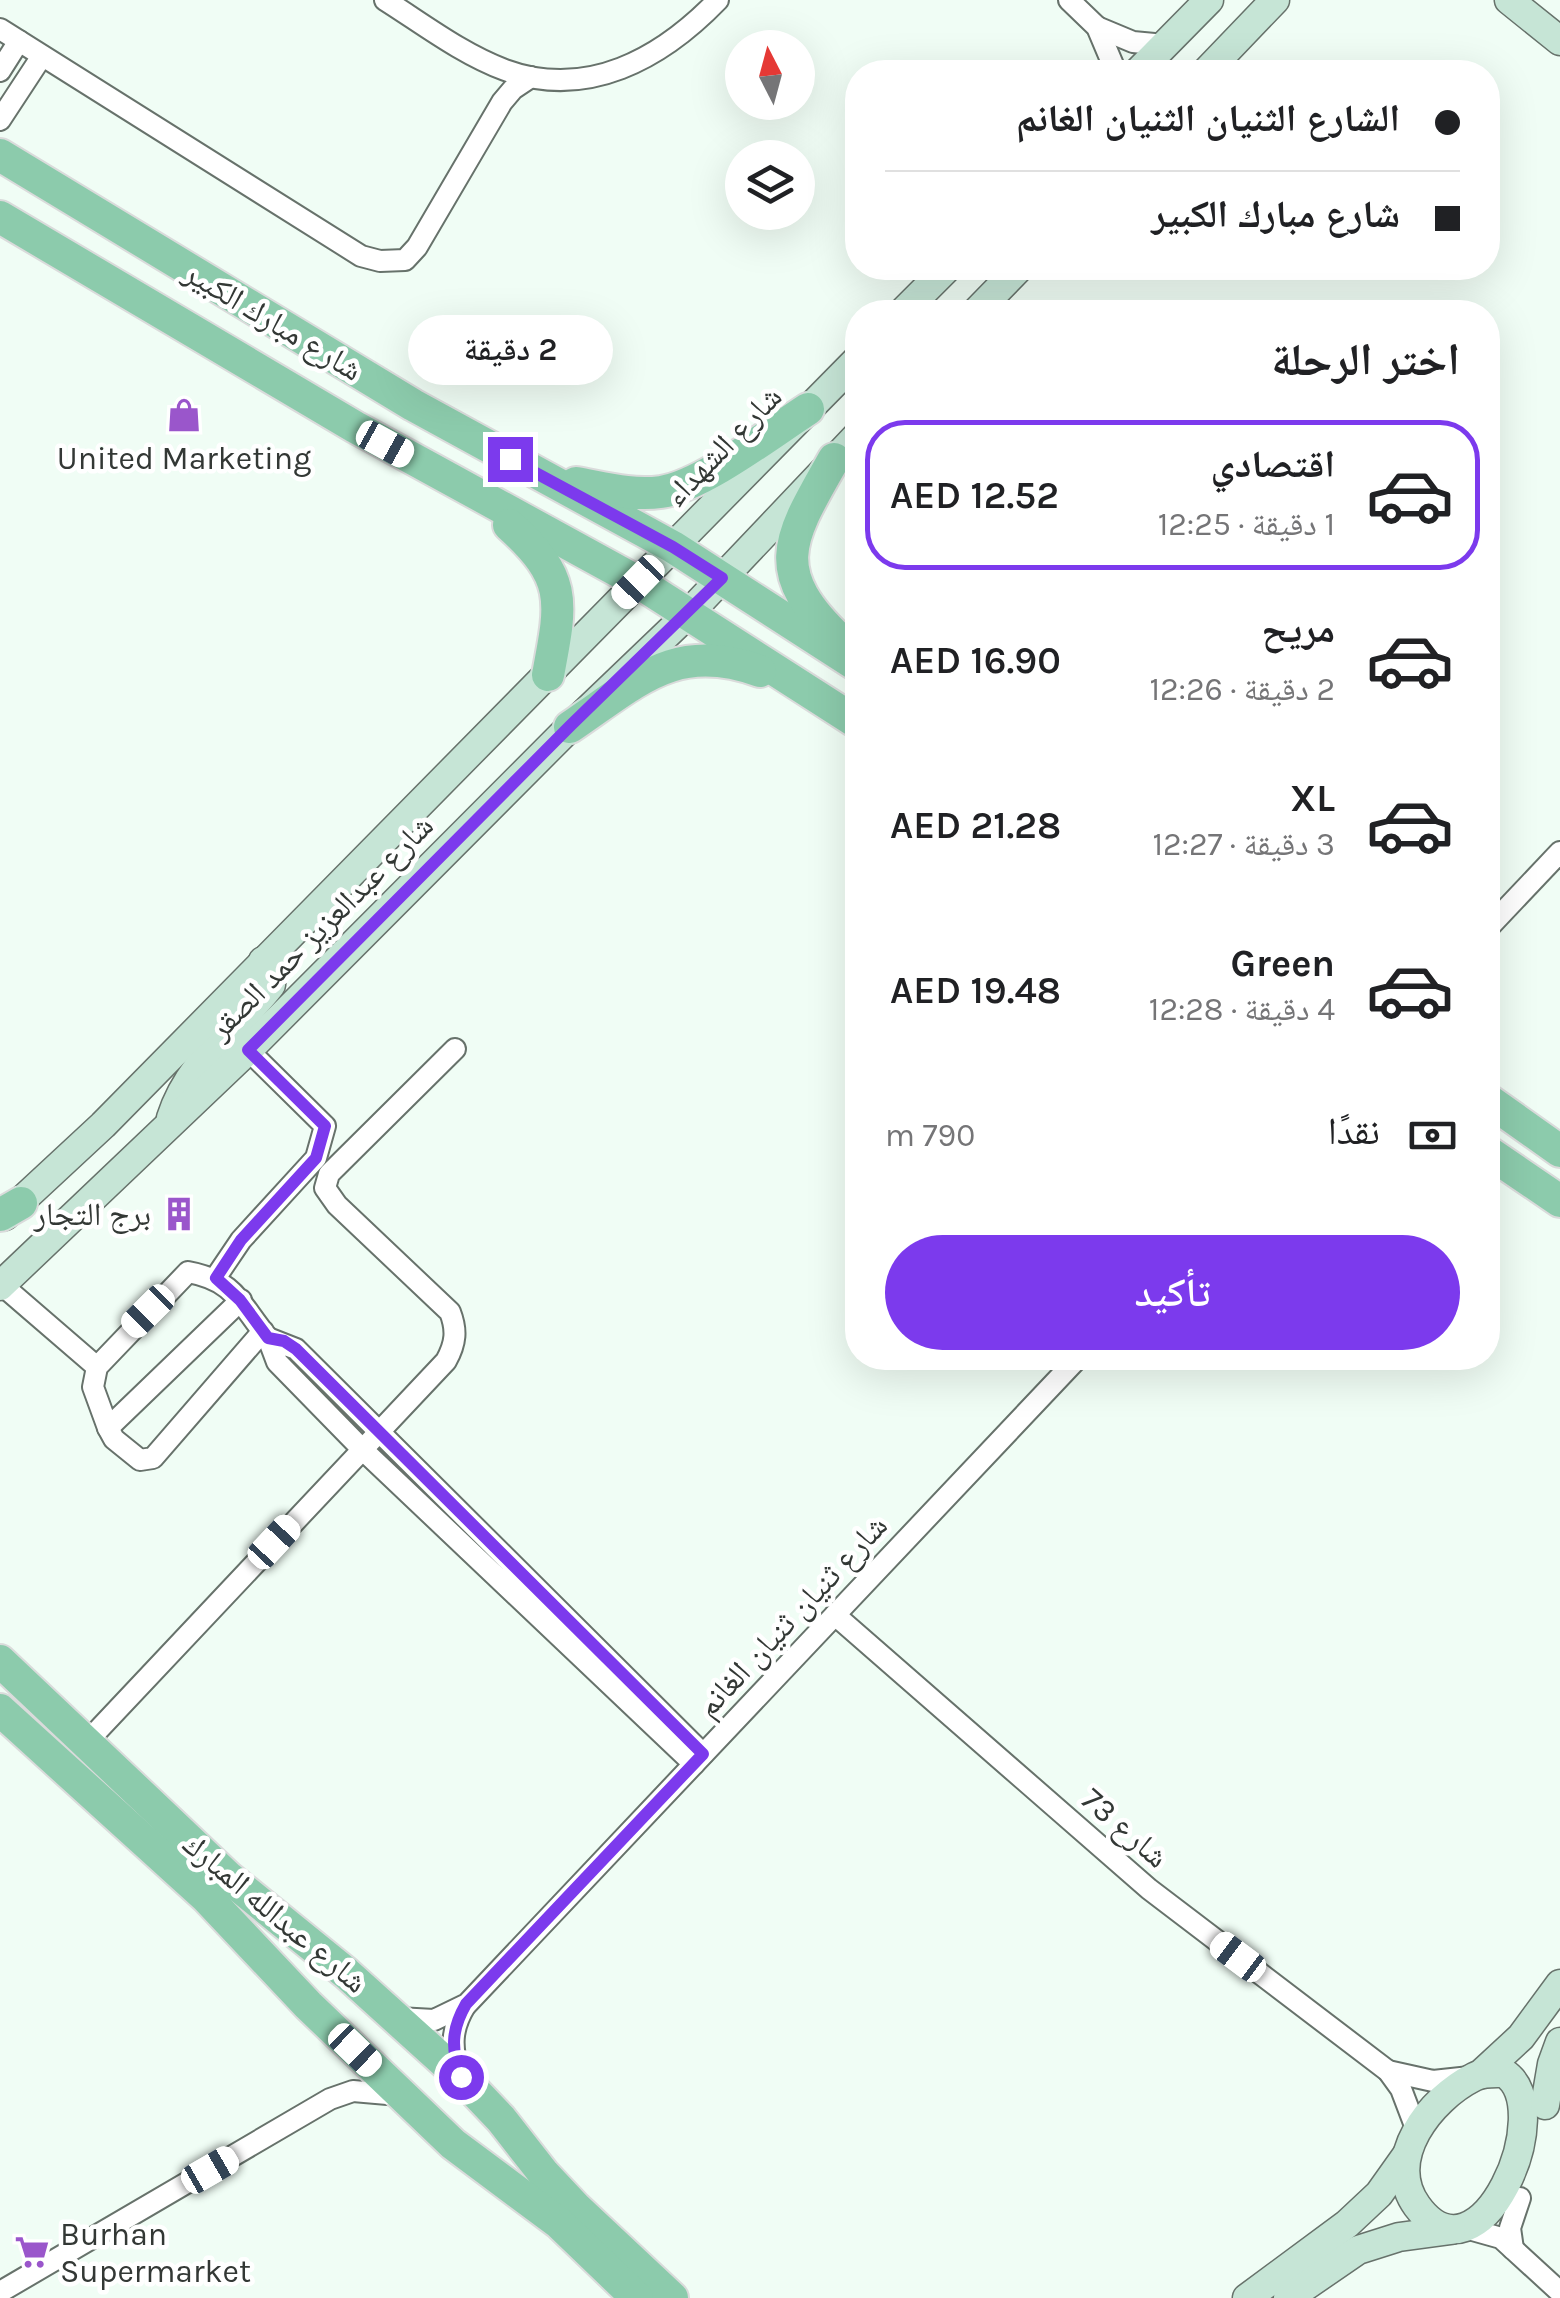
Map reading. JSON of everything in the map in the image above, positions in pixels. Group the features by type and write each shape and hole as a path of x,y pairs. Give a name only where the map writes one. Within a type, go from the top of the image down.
{"main road":[{"path":"1150,60 1209,0"},
{"path":"1218,60 1275,0"},
{"path":"1509,0 1560,42"},
{"name":"شارع مبارك الكبير","path":"0,155 222,292 542,477 673,547 845,658"},
{"name":"شارع مبارك الكبير","path":"0,217 206,342 476,496 638,582 845,714"},
{"path":"74,260 115,274 208,328 218,327 228,317 229,305 222,292"},
{"path":"915,300 935,280"},
{"path":"988,300 1008,280"},
{"name":"شارع الشهداء","path":"638,582 845,371"},
{"path":"542,477 625,493 663,492 707,473 808,409"},
{"path":"689,613 845,448"},
{"path":"834,459 804,516 792,550 791,568 802,599 845,644"},
{"path":"476,496 532,547 555,583 558,620 548,675"},
{"name":"شارع عبدالعزيز حمد الصقر","path":"7,1213 103,1125 638,582"},
{"name":"شارع عبدالعزيز حمد الصقر","path":"1,1285 248,1050 570,726 689,613"},
{"path":"570,726 650,674 686,660 732,662 810,692"},
{"path":"167,1129 180,1094 200,1062 271,985 270,968 263,961"},
{"path":"1500,1109 1560,1151"},
{"path":"1500,1130 1509,1125 1523,1126"},
{"path":"1500,1161 1560,1202"},
{"name":"شارع عبدالله المبارك","path":"0,1661 229,1878 320,1950 461,2077 502,2119 576,2208 672,2298"},
{"name":"شارع عبدالله المبارك","path":"0,1710 208,1898 402,2096 466,2155 559,2223 637,2298"},
{"path":"288,1983 288,1970 294,1958 306,1950 320,1950"},
{"path":"1247,2298 1347,2224 1379,2194 1448,2095 1477,2076 1520,2037 1560,1984"},
{"path":"1288,2298 1358,2250 1398,2238 1460,2229 1501,2214 1520,2198 1545,2149 1545,2105 1560,2042"},
{"path":"1477,2076 1504,2072 1524,2078 1545,2105"},
{"path":"466,2155 492,2150 502,2136 502,2119"},
{"path":"1411,2144 1404,2178 1409,2194 1430,2220 1460,2229"}],"street":[{"path":"385,0 490,64 531,77 562,80 596,78 626,68 672,43 718,0"},
{"path":"1068,0 1097,28 1132,42 1165,45"},
{"path":"1097,28 1111,60"},
{"path":"0,29 361,256 380,261 405,260 416,248 502,102 531,77"},
{"path":"0,70 20,41"},
{"path":"0,120 42,56"},
{"path":"1500,915 1560,852"},
{"path":"86,1744 446,1360 456,1337 454,1324 441,1301 337,1205 325,1188 329,1174 454,1049"},
{"path":"216,1278 241,1240 316,1158 325,1126 248,1050"},
{"path":"265,1334 150,1460 140,1460 114,1440 93,1387 97,1366 188,1272 216,1278 240,1300 265,1334 276,1362 362,1448 699,1759"},
{"path":"1,1285 97,1366"},
{"path":"108,1428 240,1300"},
{"path":"265,1334 296,1349 699,1759"},
{"name":"شارع ثنيان ثنيان الغانم","path":"466,2004 1067,1370"},
{"name":"شارع 73","path":"834,1615 1149,1889 1388,2071 1401,2090 1411,2144"},
{"path":"398,2018 434,2020 466,2004"},
{"path":"461,2077 452,2038 466,2004"},
{"name":"شارع 73","path":"1388,2071 1433,2081 1477,2076"},
{"path":"0,2292 330,2099 352,2091 402,2096"},
{"path":"1513,2249 1510,2228 1520,2198"},
{"path":"1460,2229 1501,2238 1560,2292"}],"place":[{"name":"United Marketing","path":"184,415"},
{"name":"برج التجار","path":"179,1214"},
{"name":"Burhan Supermarket","path":"32,2252"}],"route":[{"path":"461,2077 452,2038 466,2004 703,1754 296,1349 284,1341 268,1338 240,1300 216,1278 241,1240 316,1158 325,1126 248,1050 722,578 673,547 510,459"}]}
